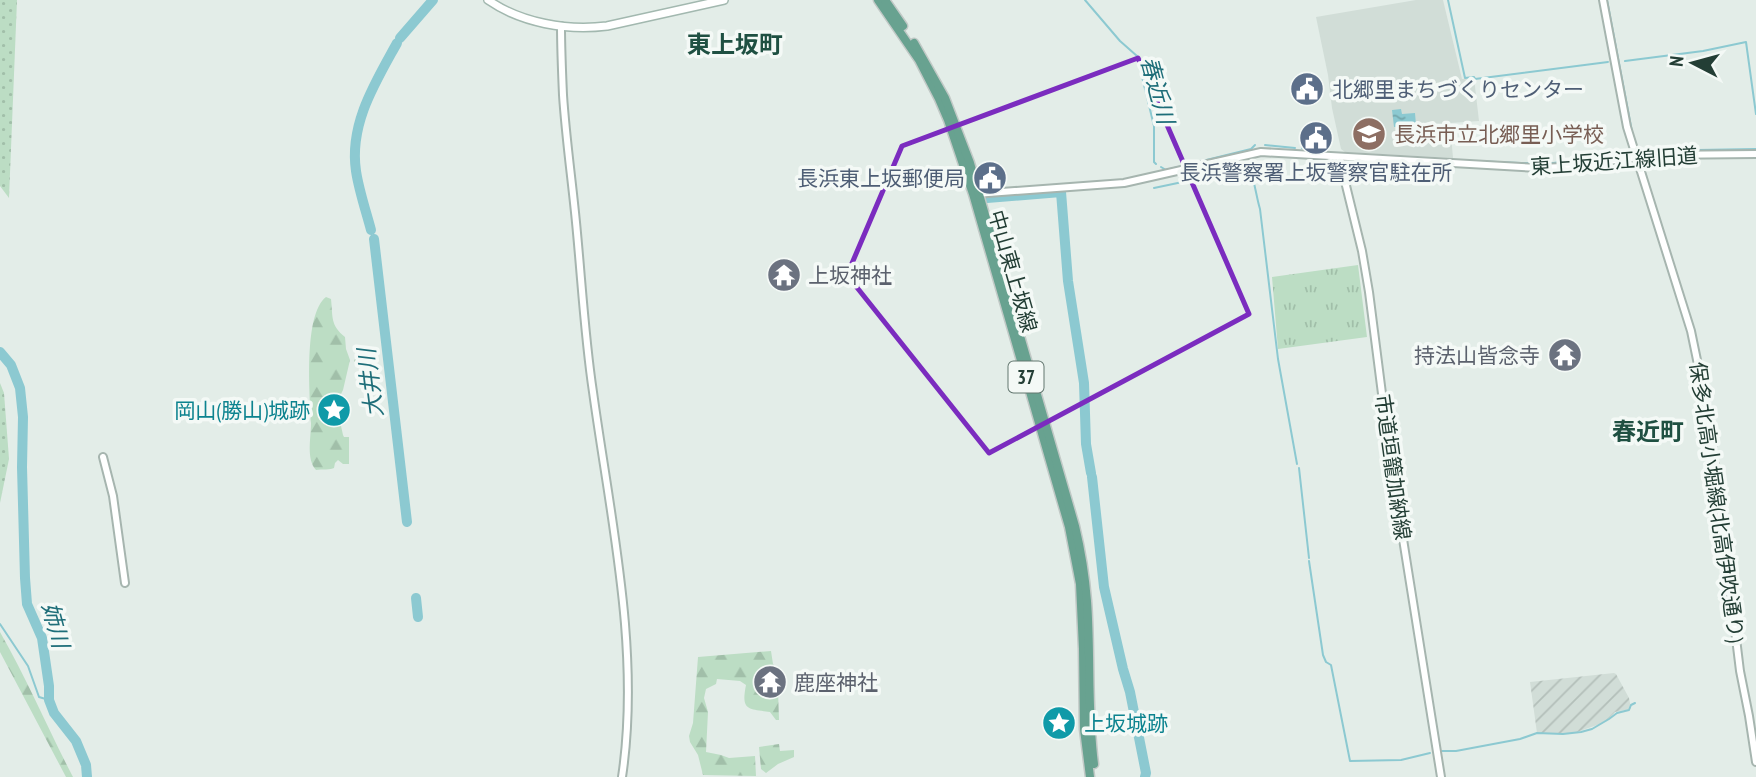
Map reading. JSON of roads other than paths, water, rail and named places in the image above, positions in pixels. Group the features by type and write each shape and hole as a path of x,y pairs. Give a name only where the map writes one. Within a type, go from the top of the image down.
{"main road":[{"path":"488,0 530,20 590,28 724,0"},
{"name":"中山東上坂線","path":"878,0 919,60 939,99 976,194 1061,475 1080,547 1087,603 1095,777"},
{"name":"中山東上坂線","path":"885,0 924,58 958,129 1074,547 1081,602 1084,729 1090,777"}],"street":[{"name":"保多北高小堀線(北高伊吹通り)","path":"1603,0 1627,127 1698,359 1709,418 1740,671 1756,762"},
{"path":"561,26 563,96 585,328 624,615 629,696 622,777"},
{"name":"東上坂近江線旧道","path":"976,194 1124,183 1261,152 1539,168 1654,155 1756,154"},
{"name":"市道垣籠加納線","path":"1339,157 1365,265 1391,464 1441,777"},
{"path":"103,457 113,496 125,583"}],"water":[{"path":"1401,109 1402,114 1415,113 1416,125 1394,127 1392,110"}],"waterway":[{"name":"大井川","path":"400,38 433,0"},
{"name":"春近川","path":"1085,0 1120,41 1137,56 1154,126 1156,164"},
{"path":"1448,0 1465,78 1475,79 1608,62"},
{"path":"1607,0 1633,137"},
{"path":"1625,61 1703,51 1746,42 1756,114"},
{"name":"大井川","path":"371,230 356,171 356,137 366,104 397,43"},
{"name":"春近川","path":"1161,167 1166,170 1251,149 1255,145"},
{"name":"春近川","path":"1265,145 1295,148"},
{"name":"春近川","path":"1302,148 1324,149"},
{"path":"1638,151 1756,149"},
{"path":"1451,160 1546,164 1627,153"},
{"path":"1154,188 1249,168 1260,209 1278,359 1297,464"},
{"path":"987,198 1061,192 1068,281 1084,383 1086,444 1091,473"},
{"name":"大井川","path":"374,239 407,522"},
{"name":"姉川","path":"0,352 11,365 20,388 27,604 42,638 49,700 54,713 76,741 86,765 87,777"},
{"path":"1299,468 1309,558"},
{"path":"1092,477 1104,587 1130,692 1145,777"},
{"path":"1309,561 1323,655 1331,665 1350,761 1401,760 1430,753"},
{"name":"大井川","path":"416,598 418,617"},
{"path":"0,624 28,666 39,697 49,700"},
{"path":"1442,751 1456,751 1520,739 1537,733 1581,732 1592,729 1617,713 1629,710 1635,703"}],"place":[{"name":"北郷里まちづくりセンター","path":"1307,89"},
{"name":"長浜市立北郷里小学校","path":"1369,134"},
{"name":"長浜警察署上坂警察官駐在所","path":"1316,138"},
{"name":"長浜東上坂郵便局","path":"990,178"},
{"name":"上坂神社","path":"784,275"},
{"name":"持法山皆念寺","path":"1565,355"},
{"name":"岡山(勝山)城跡","path":"334,410"},
{"name":"鹿座神社","path":"770,682"},
{"name":"上坂城跡","path":"1059,723"}],"district":[{"name":"東上坂町","path":"735,44"},
{"name":"春近町","path":"1648,431"}]}
